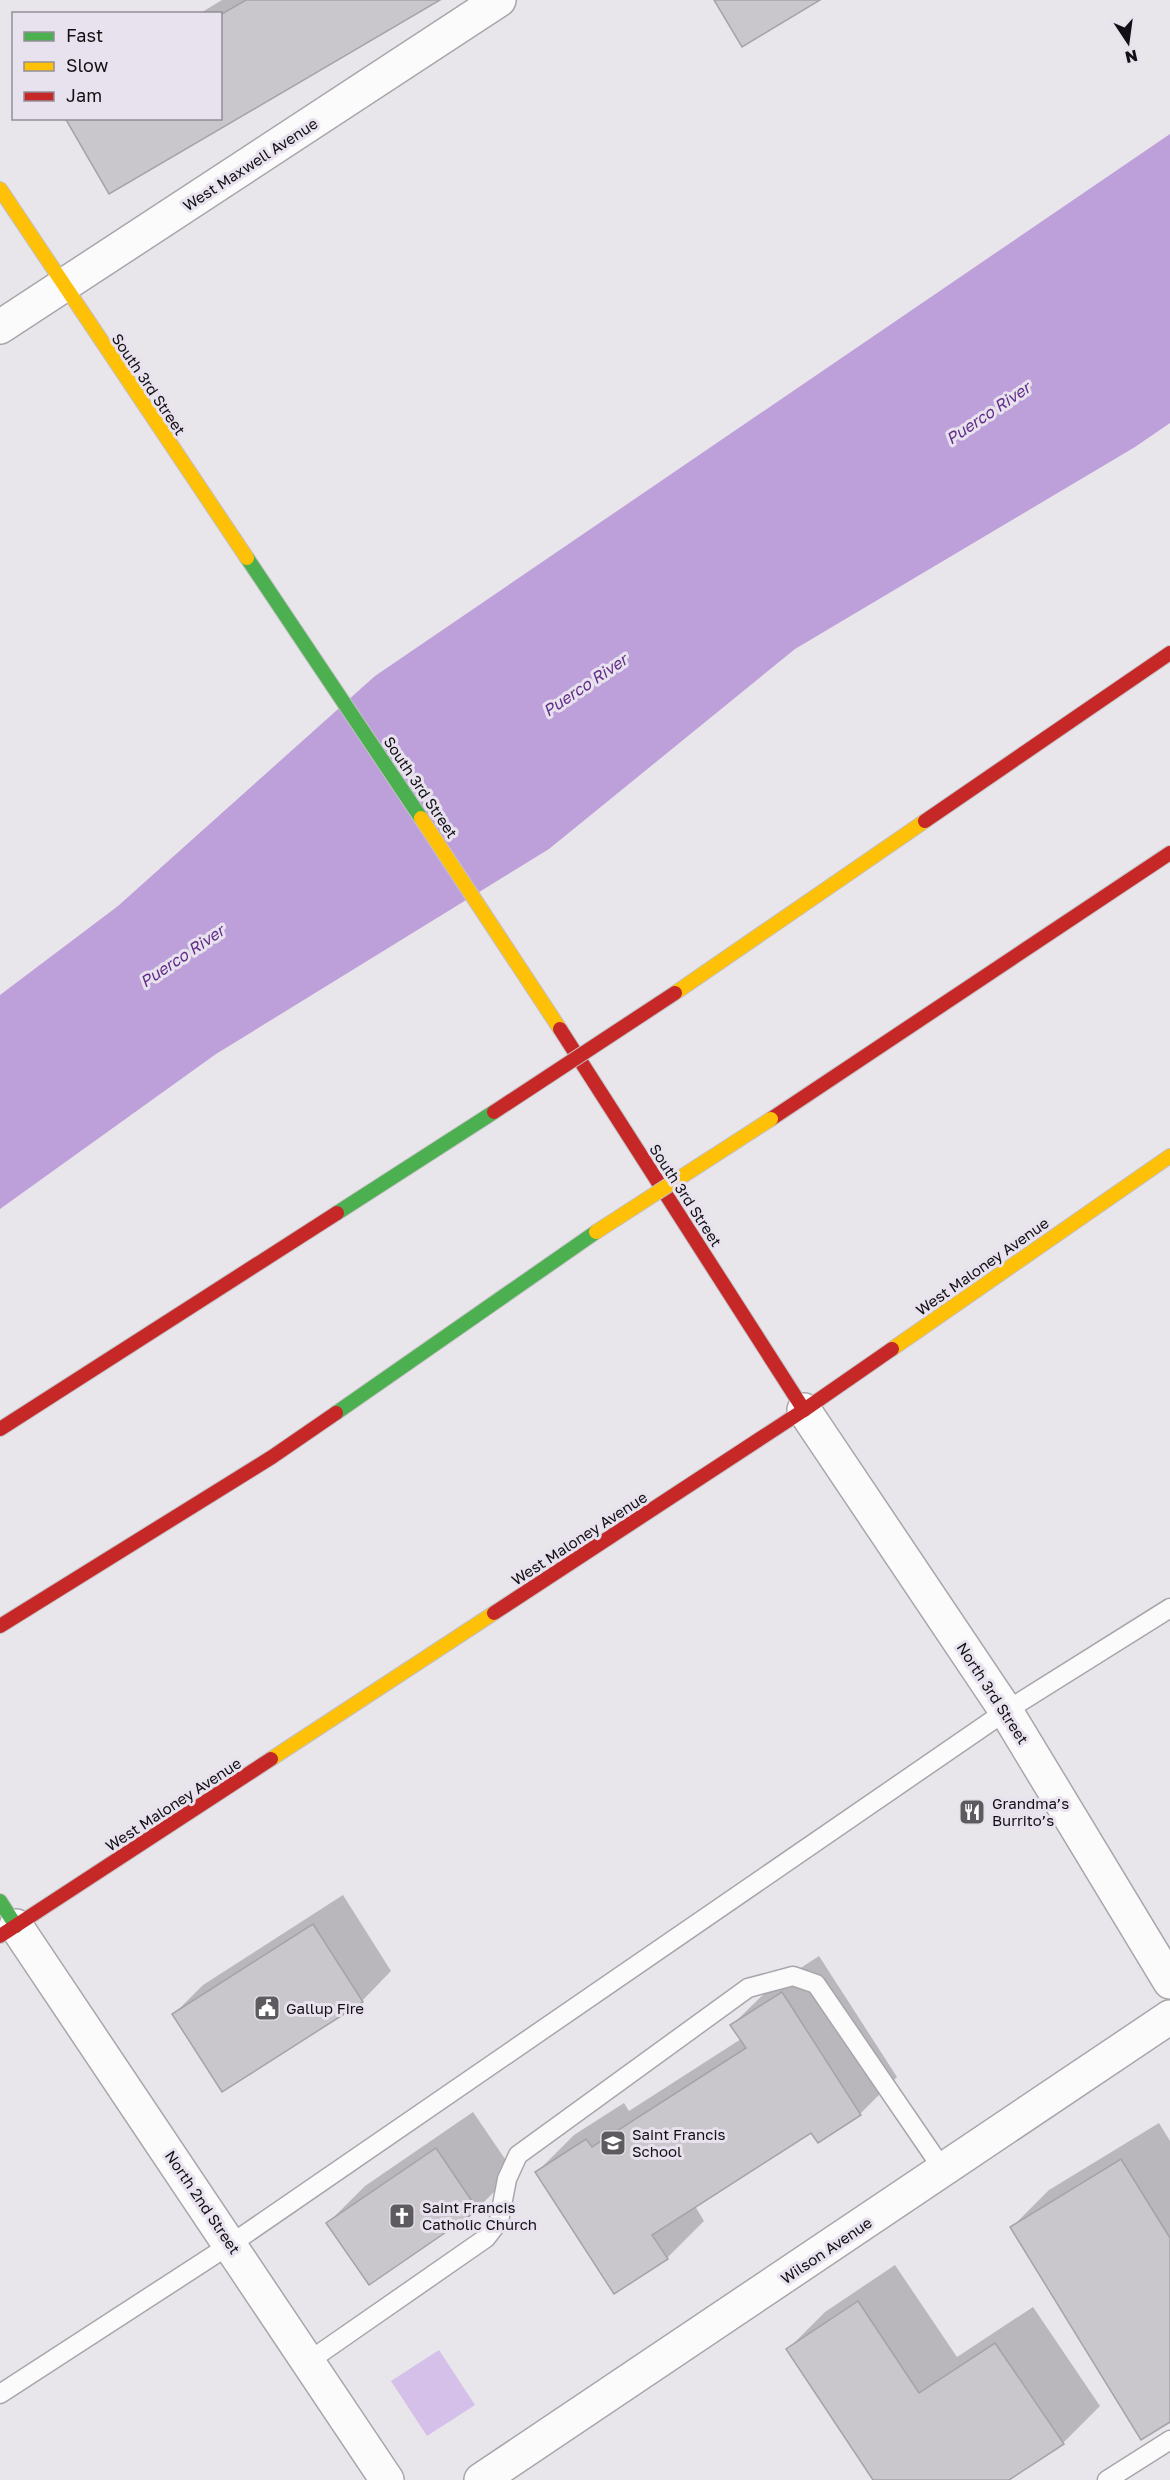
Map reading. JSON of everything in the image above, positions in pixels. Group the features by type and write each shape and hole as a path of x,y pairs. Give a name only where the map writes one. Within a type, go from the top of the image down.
{"main road":[{"name":"South 3rd Street","path":"0,189 499,934 804,1410"},
{"path":"0,1430 675,993 1170,653"},
{"path":"0,1626 272,1458 596,1232 771,1119 1170,853"},
{"name":"West Maloney Avenue","path":"5,1921 804,1410 1170,1156"}],"street":[{"name":"West Maxwell Avenue","path":"0,327 499,0"},
{"name":"North 3rd Street","path":"804,1410 1006,1711 1170,1983"},
{"name":"North 2nd Street","path":"5,1921 231,2244 387,2480"},
{"name":"Wilson Avenue","path":"481,2480 1170,2017"}],"lane":[{"path":"0,2394 231,2244 1006,1711 1170,1608"},
{"path":"309,2361 486,2238 499,2221 507,2179 518,2155 748,1988 793,1976 816,1984 944,2171"},
{"path":"1107,2480 1170,2440"}],"shaded area":[{"path":"439,2350 475,2405 427,2436 391,2381"}],"water":[{"name":"Puerco River","path":"1170,134 1170,423 1135,447 795,649 549,849 216,1054 0,1209 0,995 118,906 375,676"}],"building":[{"path":"246,0 440,0 109,194 66,120 222,120 222,14"},
{"path":"714,0 820,0 742,47"},
{"name":"Gallup Fire","path":"313,1924 363,2002 222,2092 172,2014"},
{"path":"782,1992 861,2115 818,2143 811,2133 652,2235 668,2259 614,2294 535,2172 586,2139 592,2147 746,2048 730,2025"},
{"name":"Saint Francis Catholic Church","path":"436,2148 478,2210 369,2285 326,2223"},
{"path":"1121,2159 1170,2238 1170,2422 1141,2440 1010,2227"},
{"path":"858,2301 919,2393 995,2343 1064,2444 1009,2480 873,2480 786,2349"}],"traffic: fast":[{"path":"247,558 421,818"},
{"path":"337,1213 494,1112"},
{"path":"336,1413 596,1232"},
{"path":"0,1901 16,1926"}],"traffic: slow":[{"path":"0,189 247,558"},
{"path":"421,818 560,1029"},
{"path":"675,993 925,821"},
{"path":"596,1232 771,1119"},
{"path":"892,1349 1170,1156"},
{"path":"271,1759 494,1613"}],"traffic: jam":[{"path":"925,821 1170,653"},
{"path":"771,1119 1170,853"},
{"path":"494,1112 675,993"},
{"path":"560,1029 804,1410"},
{"path":"0,1429 337,1213"},
{"path":"494,1613 804,1410 892,1349"},
{"path":"0,1626 272,1457 336,1413"},
{"path":"0,1936 271,1759"}],"place":[{"name":"Grandma’s Burrito’s","path":"972,1812"},
{"name":"Gallup Fire","path":"267,2008"},
{"name":"Saint Francis School","path":"613,2143"},
{"name":"Saint Francis Catholic Church","path":"402,2216"}]}
